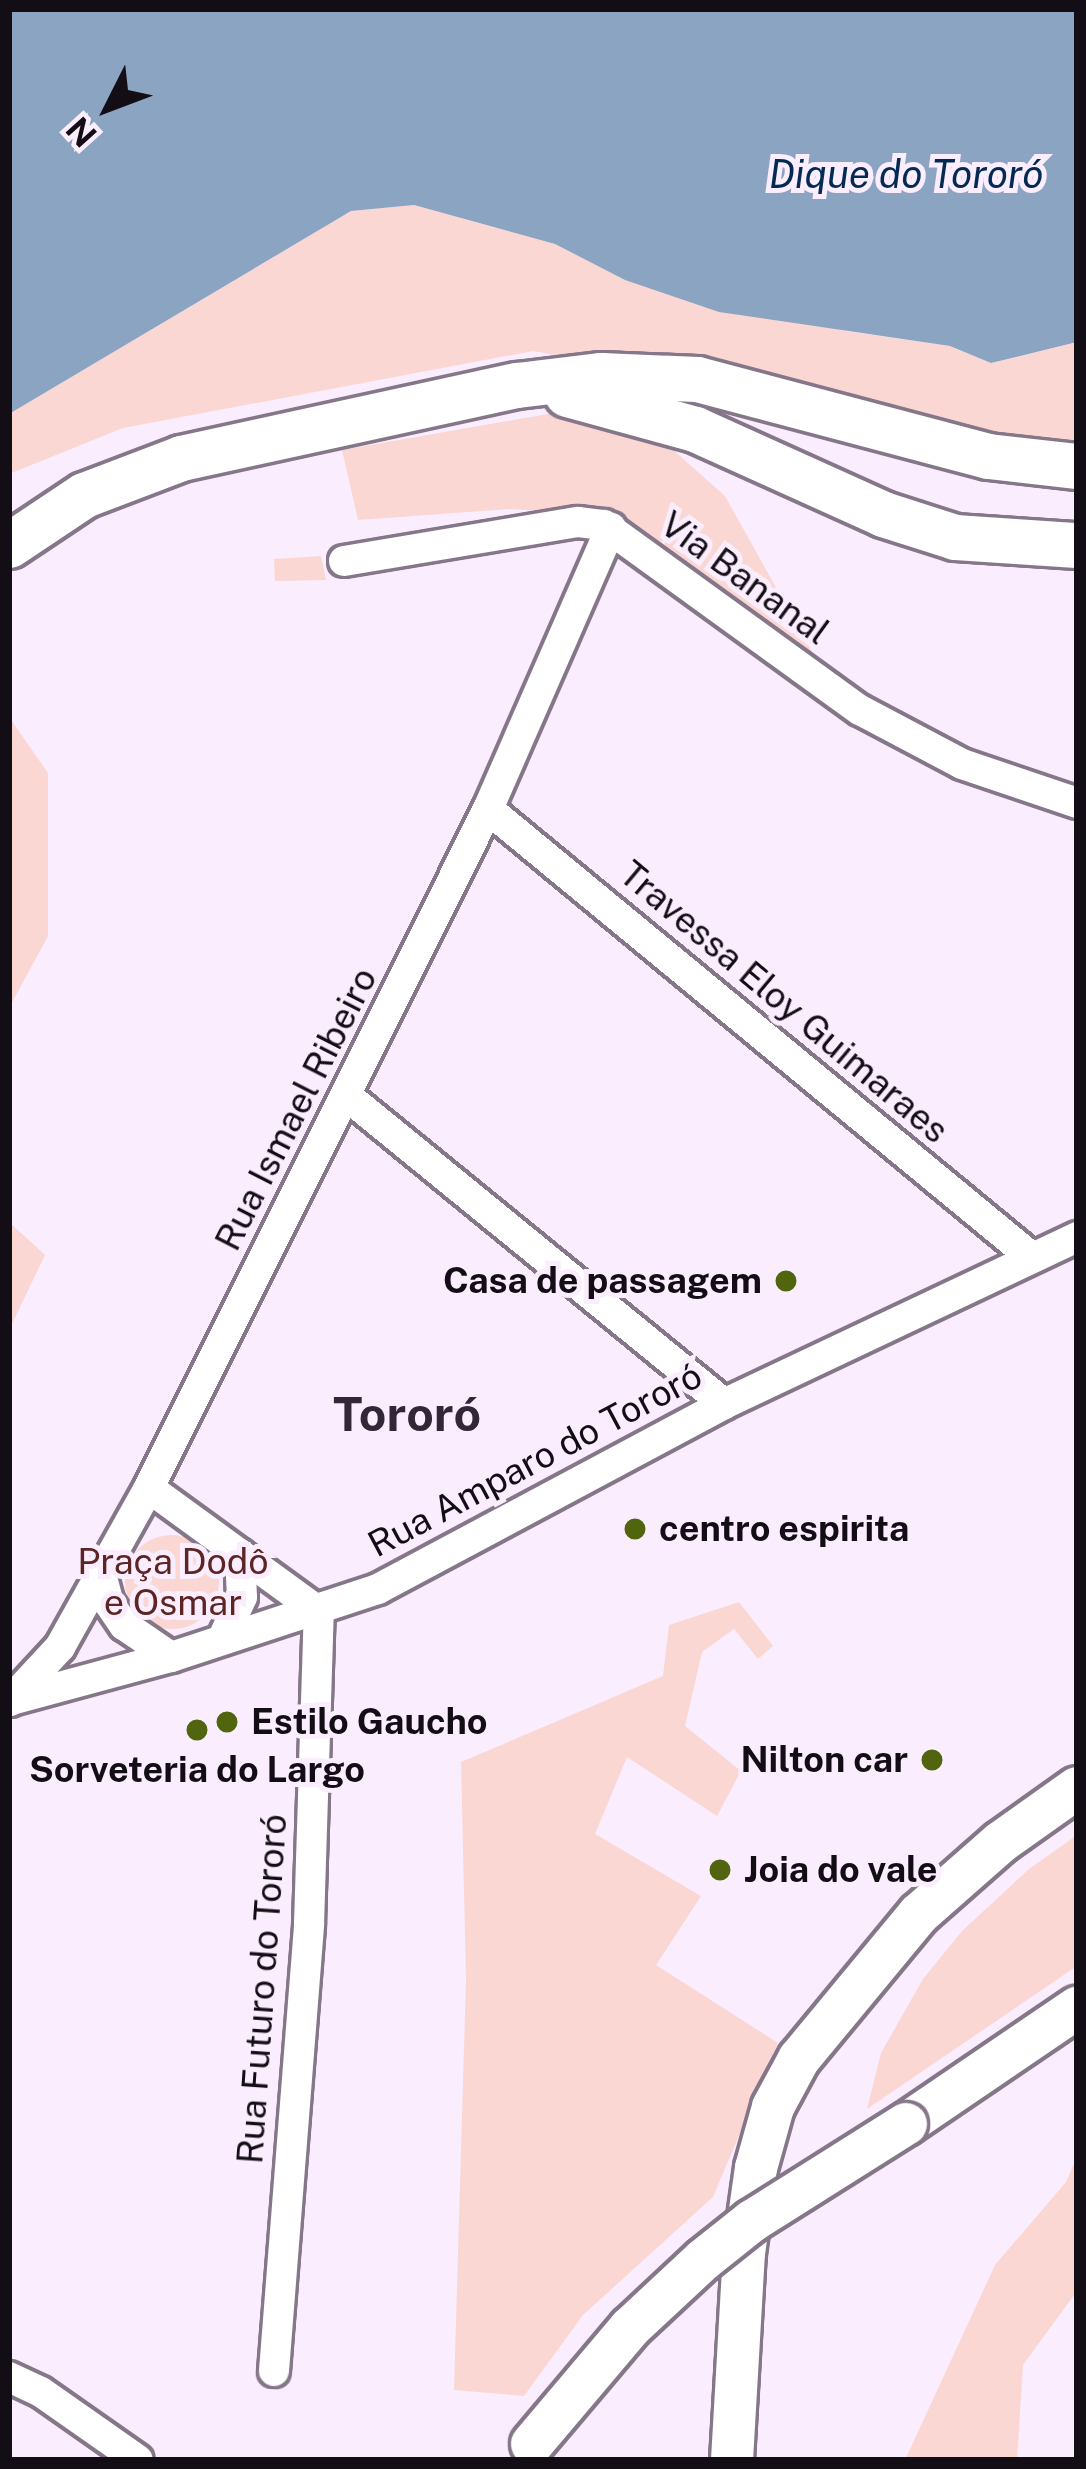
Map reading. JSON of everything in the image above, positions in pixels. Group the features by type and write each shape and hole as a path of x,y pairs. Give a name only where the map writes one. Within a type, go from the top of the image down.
{"main road":[{"path":"9,545 84,495 181,458 517,385 601,375 697,379 988,456 1077,466"},
{"path":"517,385 653,414 883,514 955,536 1077,545"}],"street":[{"name":"Via Bananal","path":"344,561 578,522 611,528 860,710 962,764 1077,803"},
{"name":"Rua Ismael Ribeiro","path":"9,1701 60,1647 148,1488 488,808 611,528"},
{"name":"Travessa Eloy Guimaraes","path":"488,808 1030,1256"},
{"path":"347,1096 724,1404"},
{"name":"Rua Amparo do Tororó","path":"9,1701 171,1657 378,1589 724,1404 1077,1237"},
{"path":"148,1488 319,1612"},
{"path":"222,1640 242,1597 240,1553"},
{"path":"101,1574 109,1603 124,1625 171,1657"},
{"name":"Rua Futuro do Tororó","path":"274,2371 309,1924 319,1612"},
{"path":"732,2460 744,2253 756,2168 772,2108 820,2031 919,1913 1001,1842 1077,1788"},
{"path":"526,2452 630,2328 752,2221 1077,2008"},
{"path":"9,2377 41,2392 138,2460"}],"green space":[{"path":"414,205 555,244 625,280 845,331 950,346 991,363 1077,342 1076,441 992,433 533,351 123,428 9,474 9,414 351,211"},
{"path":"565,411 645,425 725,496 818,663 600,515 511,509 358,520 342,450"},
{"path":"321,556 326,580 275,581 274,559"},
{"path":"9,717 48,773 48,936 9,1008"},
{"path":"9,1222 45,1255 9,1330"},
{"name":"Praça Dodô e Osmar","path":"172,1535 190,1538 205,1549 216,1564 216,1600 205,1615 190,1626 172,1629 154,1626 139,1615 128,1600 125,1582 128,1564 139,1549 154,1538"},
{"path":"739,1602 773,1646 758,1659 734,1629 702,1652 685,1726 741,1771 717,1816 627,1757 595,1834 701,1896 656,1965 778,2043 713,2197 583,2315 524,2396 454,2390 466,1979 461,1762 663,1676 669,1625"},
{"path":"1077,1835 1077,1966 867,2109 881,2053 923,1979 962,1931 1029,1869"},
{"path":"1075,2161 1077,2291 1023,2365 1017,2460 905,2460 995,2265 1066,2182"}],"water":[{"name":"Dique do Tororó","path":"9,9 1077,9 1077,342 991,363 950,346 719,312 625,280 555,244 414,205 351,211 9,414"}],"place":[{"name":"Casa de passagem","path":"786,1281"},
{"name":"centro espirita","path":"635,1529"},
{"name":"Estilo Gaucho","path":"227,1722"},
{"name":"Sorveteria do Largo","path":"197,1730"},
{"name":"Nilton car","path":"932,1760"},
{"name":"Joia do vale","path":"720,1870"}],"district":[{"name":"Tororó","path":"407,1414"}]}
